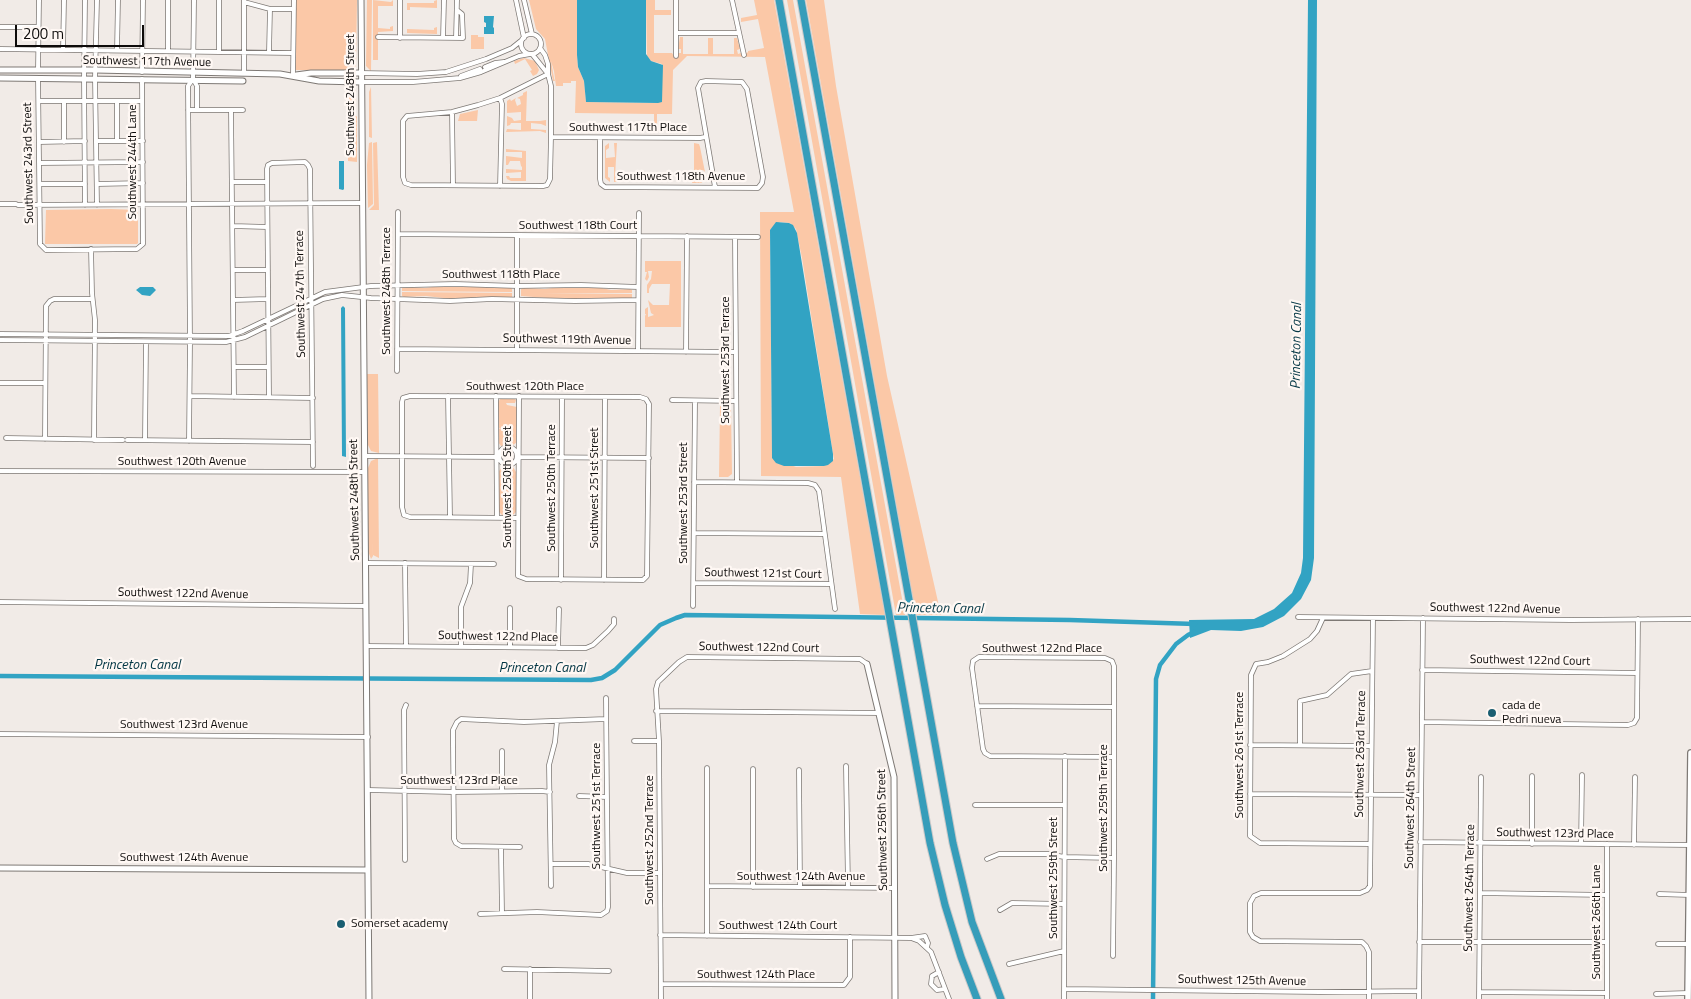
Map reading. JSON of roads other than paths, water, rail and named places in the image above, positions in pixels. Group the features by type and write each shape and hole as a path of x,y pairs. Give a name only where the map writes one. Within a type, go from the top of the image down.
{"highway":[{"path":"778,0 937,874 961,958 977,999"},
{"path":"801,0 959,872 977,934 1001,999"}],"main road":[{"path":"1688,996 1691,753"}],"street":[{"path":"38,70 39,0"},
{"path":"63,50 64,0"},
{"path":"85,0 83,101 86,163 85,205"},
{"path":"97,0 95,70 97,101 97,205"},
{"path":"118,0 118,50"},
{"path":"142,72 143,0"},
{"path":"168,0 168,51"},
{"path":"194,0 193,80 196,86 197,110"},
{"path":"218,52 219,0"},
{"path":"293,75 294,0"},
{"name":"Southwest 248th Street","path":"361,0 360,82 368,737 369,999"},
{"path":"400,0 400,38"},
{"path":"444,0 444,38"},
{"path":"378,37 462,38 462,14 456,10 457,0"},
{"path":"516,0 523,49 531,54 548,74"},
{"path":"524,0 532,34"},
{"path":"676,0 676,56"},
{"path":"732,0 744,54"},
{"path":"244,73 244,1 270,9 294,9"},
{"path":"269,52 270,9"},
{"path":"0,27 38,27"},
{"path":"676,33 739,33"},
{"path":"523,39 532,34"},
{"path":"531,54 536,53 540,48 541,42 540,38 532,34"},
{"name":"Southwest 117th Avenue","path":"0,70 95,70 293,75 311,73 430,74 454,70 486,59 512,48 523,39"},
{"path":"540,48 548,64 551,86 549,182 543,186 406,184 403,179 404,121 406,116 411,114 452,112 500,98 548,74"},
{"path":"0,49 293,52"},
{"name":"Southwest 117th Avenue","path":"293,75 319,81 413,82 457,78 482,72 521,55 531,54"},
{"path":"485,67 486,59"},
{"path":"457,78 498,62 506,62"},
{"name":"Southwest 117th Avenue","path":"0,78 243,80"},
{"name":"Southwest 243rd Street","path":"38,78 40,244 46,250 91,250"},
{"name":"Southwest 244th Lane","path":"91,250 138,249 143,244 142,79"},
{"path":"189,441 188,86 193,80"},
{"name":"Southwest 118th Avenue","path":"600,138 600,179 602,184 609,187 755,188 761,186 763,177 748,92 744,82 706,81 700,84 698,90 705,137"},
{"path":"500,98 502,104 500,186"},
{"path":"38,101 142,101"},
{"path":"64,101 64,142"},
{"path":"117,101 117,141"},
{"path":"188,110 244,110"},
{"path":"232,110 234,397"},
{"path":"452,112 453,185"},
{"path":"705,137 715,187"},
{"name":"Southwest 117th Place","path":"551,138 705,137"},
{"path":"39,142 85,141"},
{"path":"96,141 143,141"},
{"path":"39,163 143,162"},
{"name":"Southwest 247th Terrace","path":"267,182 268,165 272,163 303,162 308,164 310,169 313,466"},
{"path":"232,182 267,182 268,397"},
{"path":"97,184 143,183"},
{"path":"40,184 85,184"},
{"path":"0,204 362,203"},
{"name":"Southwest 248th Terrace","path":"397,371 398,212"},
{"path":"638,351 638,236 640,213"},
{"path":"233,226 267,226"},
{"name":"Southwest 118th Court","path":"398,234 758,237"},
{"path":"517,235 517,350"},
{"path":"686,352 687,236"},
{"name":"Southwest 253rd Terrace","path":"735,237 737,482"},
{"path":"91,250 95,335 94,440"},
{"path":"233,270 268,270"},
{"name":"Southwest 118th Place","path":"234,335 333,290 363,287 461,284 638,287"},
{"name":"Southwest 118th Place","path":"234,341 330,296 338,295 463,301 517,299 575,301 638,300"},
{"path":"45,439 46,307 50,300 55,299 92,299"},
{"path":"233,300 268,299"},
{"path":"0,334 234,335"},
{"path":"0,340 95,342 234,341"},
{"path":"145,440 146,342"},
{"name":"Southwest 119th Avenue","path":"397,350 736,352"},
{"path":"234,367 268,368"},
{"path":"0,383 45,383"},
{"path":"190,396 313,398"},
{"name":"Southwest 120th Place","path":"402,456 402,402 405,396 519,396 646,398 649,403 649,458"},
{"path":"448,396 450,517"},
{"path":"496,396 497,518"},
{"name":"Southwest 250th Street","path":"519,396 519,576 526,579 561,580"},
{"name":"Southwest 250th Terrace","path":"561,580 562,397"},
{"name":"Southwest 251st Street","path":"604,580 605,397"},
{"path":"672,400 736,401"},
{"name":"Southwest 253rd Street","path":"693,606 695,401"},
{"path":"6,438 313,442"},
{"path":"498,457 502,450 507,448 514,450 518,456"},
{"path":"364,456 498,457"},
{"path":"402,456 402,512 405,516 518,518"},
{"path":"498,457 502,463 508,465 513,464 518,456"},
{"path":"518,456 649,458 648,576 643,580 561,580"},
{"name":"Southwest 120th Avenue","path":"0,471 365,472"},
{"path":"694,482 802,483 815,485 819,491 835,609"},
{"path":"694,532 824,534"},
{"path":"366,563 494,564"},
{"path":"405,563 406,646"},
{"path":"461,646 461,608 470,583 471,564"},
{"name":"Southwest 121st Court","path":"694,583 831,584"},
{"name":"Southwest 122nd Avenue","path":"0,602 366,606"},
{"path":"510,608 510,647"},
{"path":"558,648 559,609"},
{"name":"Southwest 122nd Avenue","path":"1298,617 1691,619"},
{"name":"Southwest 261st Terrace","path":"1323,618 1317,631 1310,639 1283,656 1256,664 1253,669 1251,675 1250,836 1253,840 1260,842 1370,844"},
{"name":"Southwest 263rd Terrace","path":"1369,991 1369,952 1362,942 1260,941 1253,937 1250,932 1250,903 1254,896 1261,893 1360,893 1367,890 1370,886 1373,618"},
{"name":"Southwest 264th Street","path":"1419,999 1423,618"},
{"name":"Southwest 122nd Place","path":"366,646 584,648 592,646 614,624 614,619"},
{"path":"1422,722 1628,725 1634,723 1637,718 1638,619"},
{"name":"Southwest 122nd Court","path":"658,682 678,662 687,657 860,659 867,664"},
{"name":"Southwest 122nd Place","path":"977,706 972,668 973,661 978,657 1105,658 1112,661"},
{"name":"Southwest 259th Terrace","path":"1112,661 1114,666 1113,956"},
{"name":"Southwest 256th Street","path":"867,664 894,777 895,999"},
{"name":"Southwest 122nd Court","path":"1422,670 1637,673"},
{"path":"1300,745 1300,701 1327,695 1351,674 1372,671"},
{"name":"Southwest 252nd Terrace","path":"658,682 656,711 659,741 661,999"},
{"name":"Southwest 251st Terrace","path":"502,913 537,912 601,915 604,914 608,907 606,698"},
{"path":"405,860 404,710 406,705"},
{"path":"1114,707 977,706 983,749 990,756 1114,757"},
{"path":"656,711 879,713"},
{"path":"520,847 461,846 456,843 454,839 453,730 457,722 461,719 524,722 606,719"},
{"path":"550,886 550,765 557,720"},
{"name":"Southwest 123rd Avenue","path":"0,734 368,737"},
{"path":"634,740 659,741"},
{"path":"1250,744 1371,746"},
{"path":"502,752 502,791"},
{"name":"Southwest 259th Street","path":"1064,999 1065,756"},
{"path":"846,766 848,886"},
{"path":"707,768 707,936"},
{"path":"753,769 753,887"},
{"path":"799,770 800,886"},
{"path":"1581,844 1582,775"},
{"path":"1532,776 1532,844"},
{"name":"Southwest 264th Terrace","path":"1479,999 1481,777"},
{"path":"1634,845 1635,778"},
{"name":"Southwest 123rd Place","path":"368,790 550,792"},
{"path":"1250,794 1421,795"},
{"path":"579,796 607,797"},
{"path":"975,805 1064,805"},
{"name":"Southwest 123rd Place","path":"1420,842 1690,845"},
{"name":"Southwest 266th Lane","path":"1607,844 1607,999"},
{"path":"480,914 502,913 501,847"},
{"path":"987,859 999,854 1048,854 1064,857 1114,858"},
{"path":"551,864 588,864 627,873 660,873"},
{"name":"Southwest 124th Avenue","path":"0,868 368,870"},
{"name":"Southwest 124th Avenue","path":"707,886 848,886 894,888"},
{"path":"1480,893 1607,895"},
{"path":"1659,894 1690,895"},
{"path":"1000,910 1012,903 1064,904"},
{"name":"Southwest 124th Court","path":"660,935 911,938"},
{"path":"911,938 925,936 928,943 927,947"},
{"name":"Southwest 124th Place","path":"661,984 845,984 849,980 850,937"},
{"path":"911,938 927,947 931,952 949,999"},
{"path":"1420,942 1607,942"},
{"path":"1658,944 1689,944"},
{"path":"1009,964 1064,951"},
{"path":"504,969 609,971"},
{"path":"530,969 530,999"},
{"path":"939,972 932,976 931,984 937,990 945,989"},
{"name":"Southwest 125th Avenue","path":"1064,988 1320,992 1419,991"},
{"path":"1369,991 1369,999"},
{"path":"1320,992 1320,999"},
{"path":"1479,992 1607,993"},
{"path":"1656,994 1688,996"}],"water":[{"path":"577,0 646,0 646,54 651,61 663,65 662,102 586,102 584,81 578,67"},
{"name":"Princeton Canal","path":"1308,0 1317,0 1314,558 1311,580 1301,599 1284,616 1263,627 1241,631 1211,630 1190,638 1189,620 1254,619 1274,609 1292,593 1301,573 1303,558"},
{"path":"484,16 494,16 494,34 484,34 486,23 484,22"},
{"path":"339,161 344,161 343,190 339,189"},
{"path":"776,222 793,225 797,233 833,454 833,461 824,466 784,466 776,463 772,458 770,230"},
{"path":"140,287 153,287 156,290 150,296 142,295 136,290"},
{"path":"343,306 345,308 346,457 342,456 341,308"}],"waterway":[{"name":"Princeton Canal","path":"0,676 591,680 602,678 615,670 660,625 685,615 1070,620 1195,624"},
{"name":"Princeton Canal","path":"1153,999 1156,679 1160,665 1176,644 1194,632"}],"place":[{"name":"cada de Pedri nueva","path":"1492,713"},
{"name":"Somerset academy","path":"341,924"}]}
